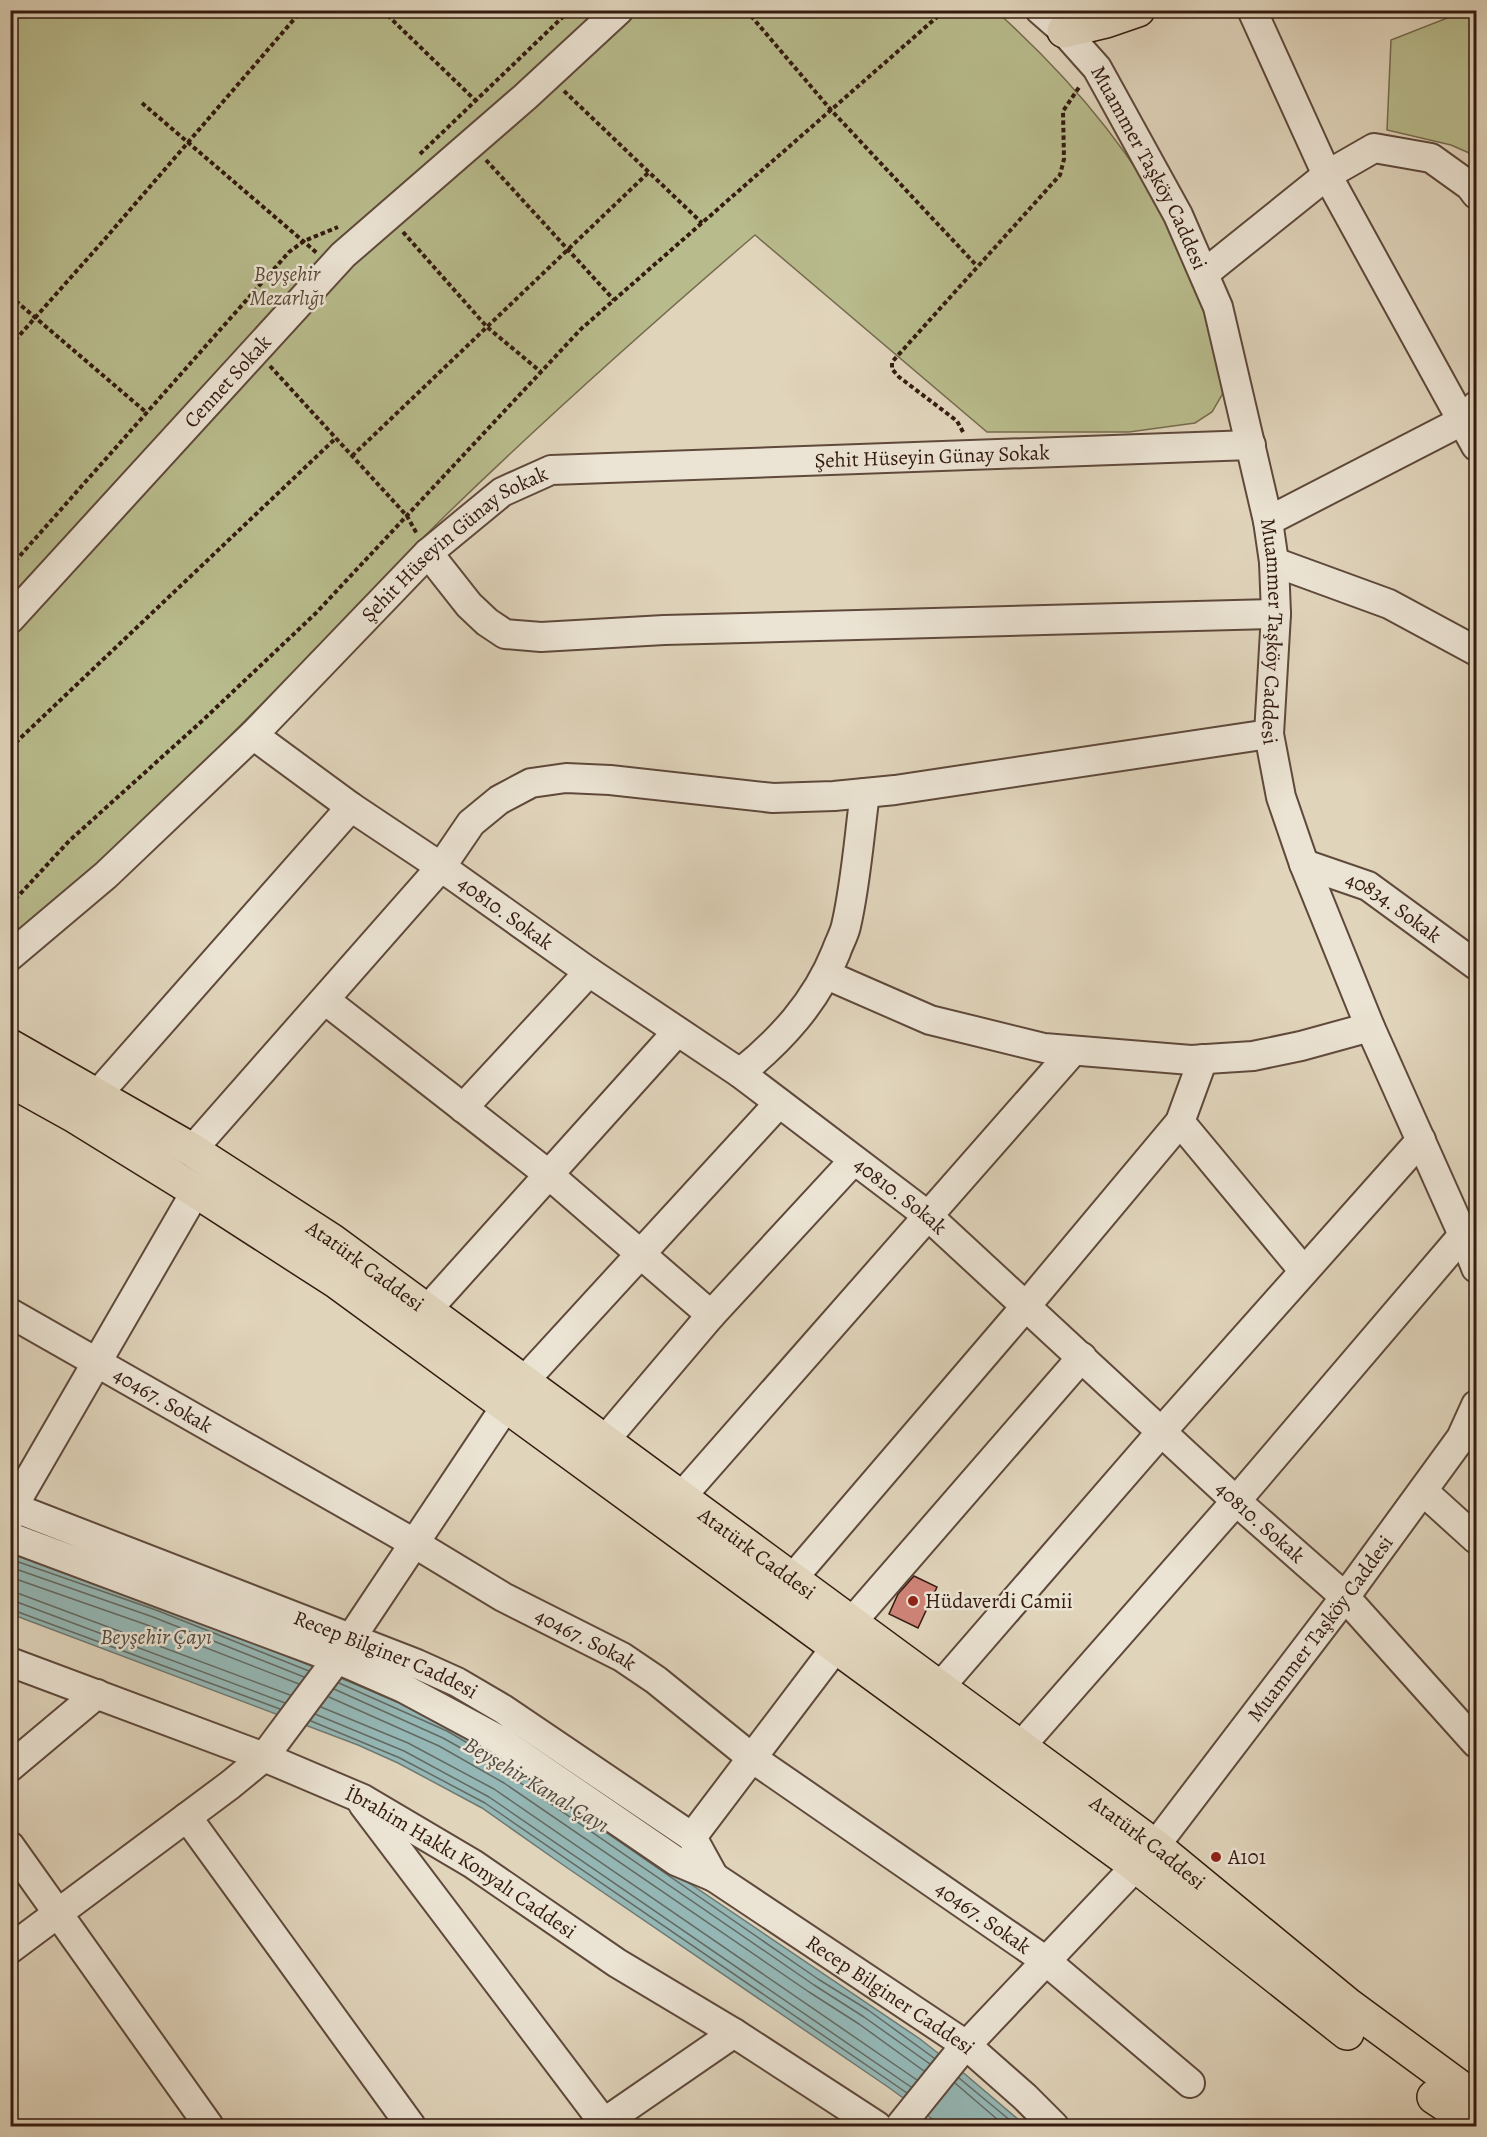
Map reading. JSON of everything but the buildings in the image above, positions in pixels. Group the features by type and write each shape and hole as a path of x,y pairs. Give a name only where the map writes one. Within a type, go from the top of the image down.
{"main road":[{"path":"1052,21 1106,21 1138,10"},
{"name":"Atatürk Caddesi","path":"10,1047 192,1150 330,1240 427,1310 515,1394 604,1440 792,1579 844,1635 939,1688 1020,1747 1345,2031 1476,2125"},
{"name":"Atatürk Caddesi","path":"10,1080 73,1115 196,1191 515,1394 1476,2099"}],"street":[{"name":"Cennet Sokak","path":"10,619 333,266 548,76 619,10"},
{"path":"1251,10 1327,175 1469,413 1476,446"},
{"name":"Muammer Taşköy Caddesi","path":"1052,21 1097,69 1178,215 1218,307 1268,521 1274,562 1276,614 1269,734 1281,797 1304,864 1370,1027 1476,1268"},
{"path":"1205,273 1327,175 1374,148 1431,158 1470,186 1476,194"},
{"path":"1268,521 1469,413"},
{"name":"Şehit Hüseyin Günay Sokak","path":"10,956 106,875 253,735 428,553 502,492 551,471 1251,445"},
{"path":"428,553 469,605 487,622 505,634 541,637 810,625 1276,614"},
{"path":"1274,562 1389,604 1476,651"},
{"path":"192,1150 441,867 471,823 499,800 531,783 566,778 610,780 773,798 834,796 1269,734"},
{"name":"40810. Sokak","path":"253,735 351,807 441,867 589,972 740,1073 927,1215 1082,1356 1236,1501 1345,1597 1476,1743"},
{"path":"740,1073 769,1050 795,1021 826,975 845,928 865,793"},
{"path":"96,1095 351,807"},
{"name":"40834. Sokak","path":"1304,864 1368,886 1476,965"},
{"path":"464,1108 589,972"},
{"path":"826,975 930,1020 1044,1048 1073,1051 1191,1060 1253,1056 1301,1046 1370,1027"},
{"path":"325,1000 548,1174 711,1315"},
{"path":"427,1310 677,1032"},
{"path":"681,1497 1073,1051"},
{"path":"792,1579 1180,1122 1203,1059"},
{"path":"10,1949 187,1817 264,1756 344,1648 515,1394 779,1103"},
{"path":"1180,1122 1304,1270"},
{"path":"939,1688 1162,1431 1421,1140"},
{"path":"604,1440 711,1315 854,1160"},
{"path":"11,1510 196,1191"},
{"path":"1020,1747 1236,1501 1463,1235"},
{"name":"40467. Sokak","path":"10,1313 503,1597 622,1657 656,1680 752,1758 1046,1961 1190,2083"},
{"path":"692,1837 844,1635 1082,1356"},
{"name":"Muammer Taşköy Caddesi","path":"900,2127 962,2050 1146,1856 1345,1597 1423,1491 1461,1438 1476,1405"},
{"path":"1423,1491 1476,1539"},
{"name":"Recep Bilginer Caddesi","path":"11,1510 344,1648 403,1688 496,1738 676,1862 714,1877 962,2050 1025,2097 1054,2127"},
{"name":"Recep Bilginer Caddesi","path":"10,1537 344,1648 457,1682 503,1709 692,1837 714,1877"},
{"name":"İbrahim Hakkı Konyalı Caddesi","path":"10,1662 264,1756 356,1795 473,1864 617,1963 734,2032 877,2127"},
{"path":"10,1767 96,1694"},
{"path":"356,1795 602,2125 734,2032"},
{"path":"187,1817 411,2127"},
{"path":"10,1846 59,1912 201,2124"}],"path":[{"path":"10,346 302,10"},
{"path":"382,10 476,101"},
{"path":"418,157 570,10"},
{"path":"746,10 831,110 977,266"},
{"path":"10,905 69,841 203,720 316,613 581,329 945,10"},
{"path":"969,455 968,443 957,421 899,377 892,369 892,362 1060,176 1064,159 1063,111 1078,89 1097,69"},
{"path":"548,76 702,223"},
{"path":"142,102 333,266"},
{"path":"471,144 614,300"},
{"path":"352,456 649,172"},
{"path":"388,216 487,327 542,372"},
{"path":"10,567 289,252 304,241 342,225"},
{"path":"10,296 147,413"},
{"path":"256,350 407,516 428,553"},
{"path":"10,748 336,438"}],"green space":[{"name":"Beyşehir Mezarlığı","path":"11,11 996,11 1047,60 1094,113 1137,170 1156,200 1196,275 1224,386 1222,395 1212,412 1195,423 1129,432 987,432 755,235 599,372 485,477 191,775 11,948"},
{"path":"1465,11 1476,11 1476,156 1451,145 1387,130 1391,40"}],"water":[{"name":"Beyşehir Çayı","path":"10,1553 158,1605 254,1642 400,1703 483,1744 920,2039 1026,2126 942,2126 482,1808 398,1763 358,1745 11,1614"}],"place":[{"name":"Hüdaverdi Camii","path":"913,1601"},
{"name":"A101","path":"1216,1857"}],"water label":[{"name":"Beyşehir Kanal Çayı","path":"537,1784"}]}
